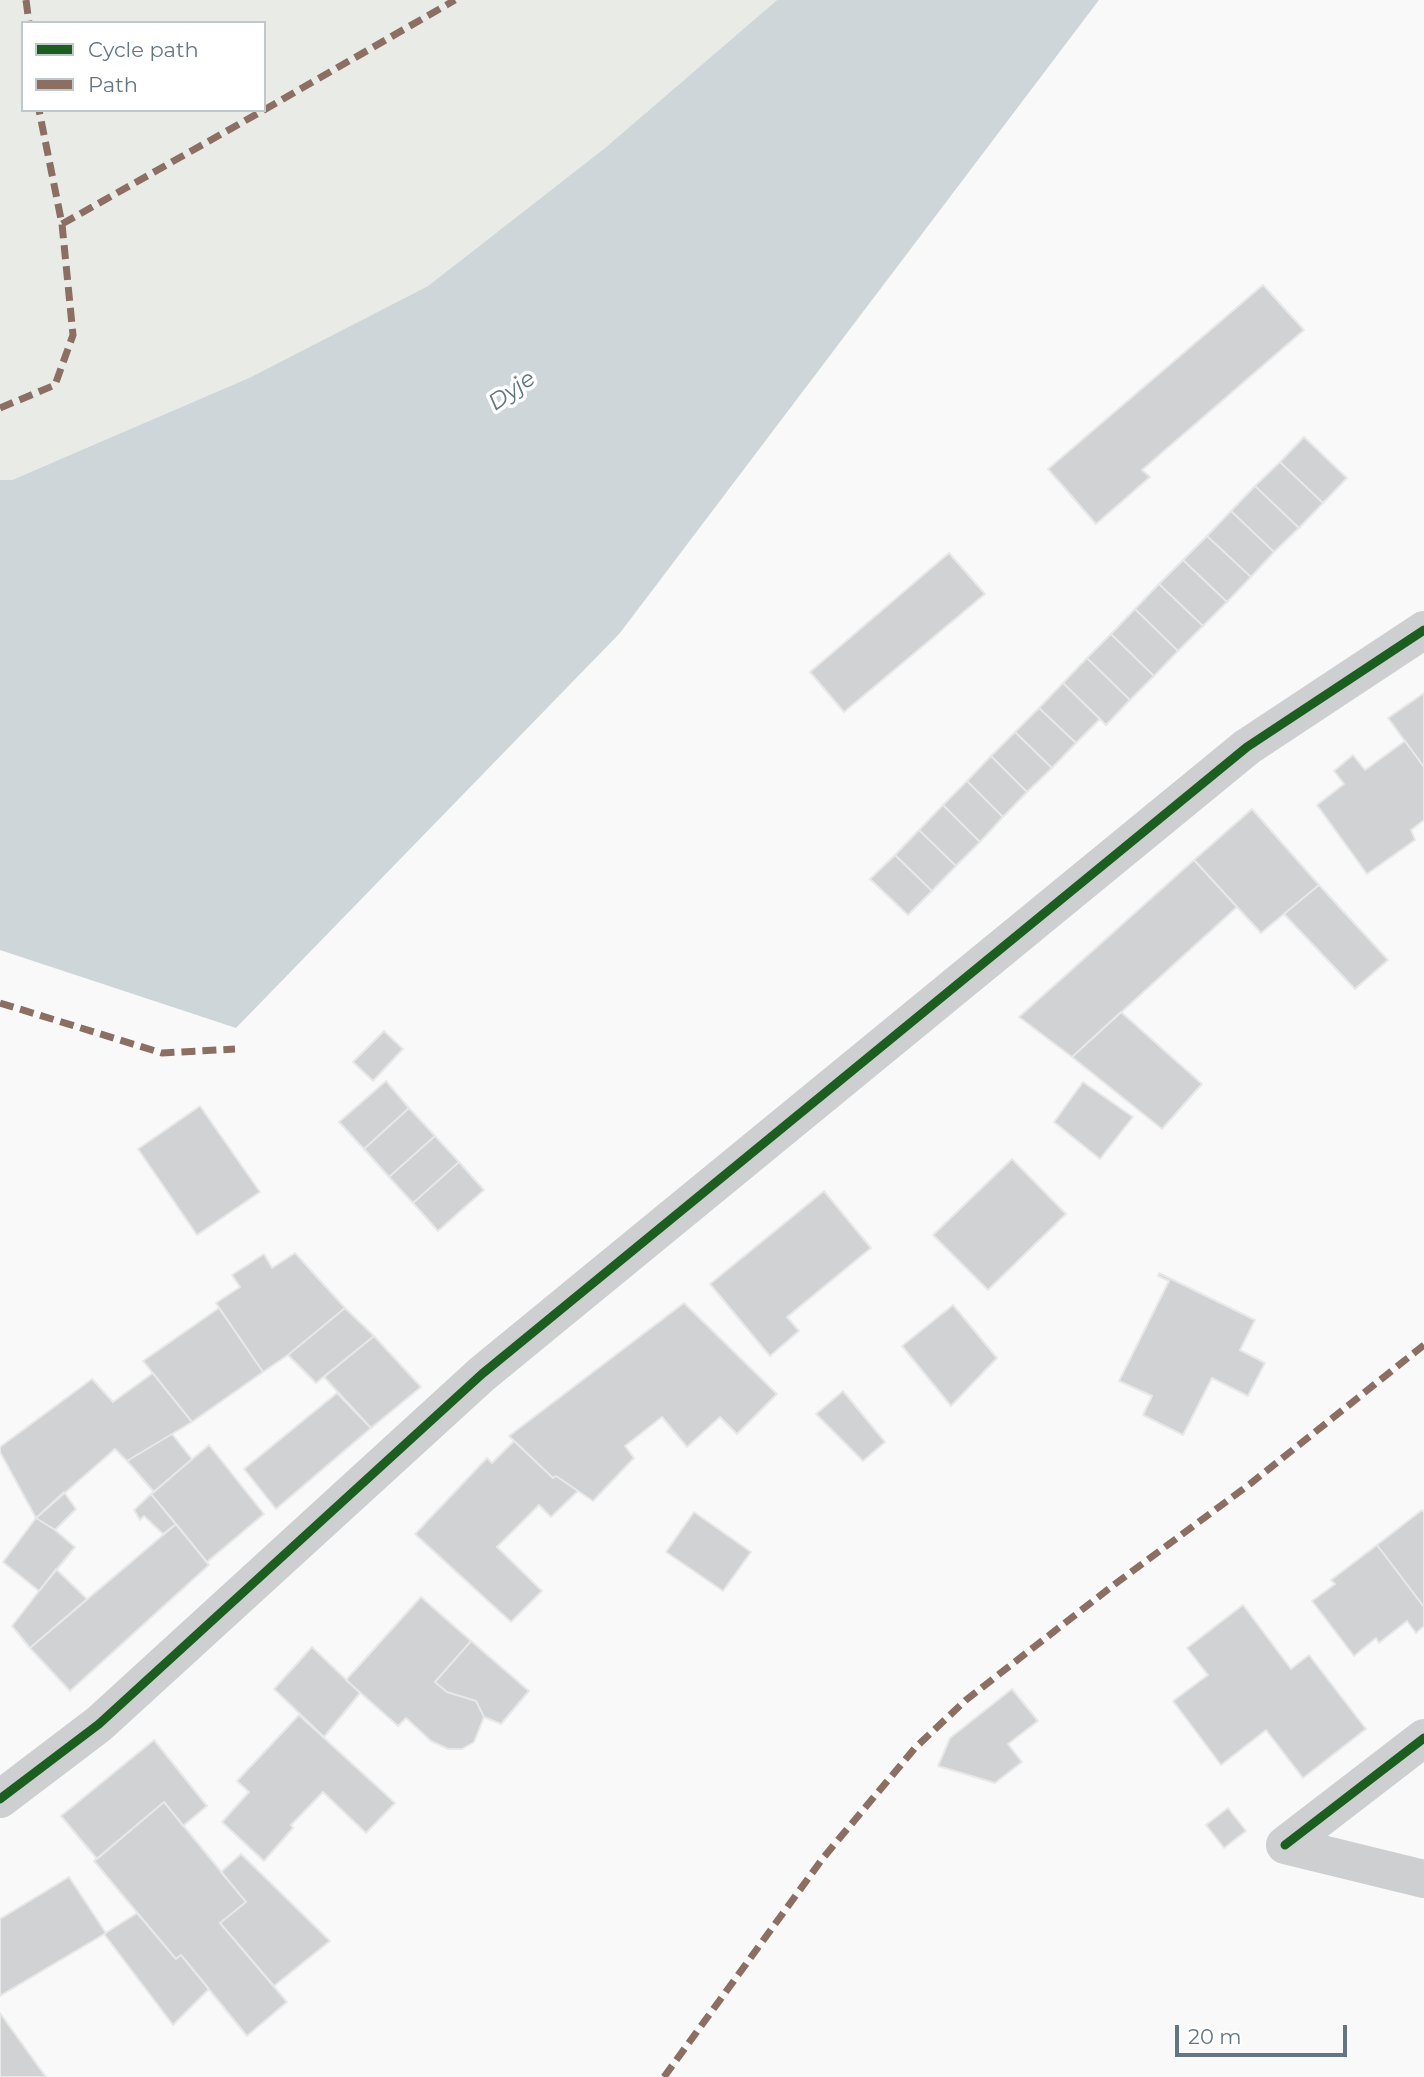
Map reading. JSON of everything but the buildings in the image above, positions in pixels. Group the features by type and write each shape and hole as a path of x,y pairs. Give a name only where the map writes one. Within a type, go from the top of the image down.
{"street":[{"path":"0,1800 99,1724 482,1374 1247,747 1424,630"},
{"path":"1424,1738 1285,1845 1424,1879"}],"shaded area":[{"path":"0,0 777,0 605,148 428,286 251,377 12,480 0,480"}],"water":[{"name":"Dyje","path":"777,0 1099,0 620,633 236,1028 0,950 0,480 12,480 251,377 428,286 605,148"}],"marked path":[{"path":"26,0 29,21"},
{"path":"266,109 455,0"},
{"path":"0,408 55,385 73,335 62,224 39,112"},
{"path":"62,224 260,112"},
{"path":"0,1003 162,1053 235,1049"},
{"path":"664,2077 823,1858 915,1748 966,1700 1115,1584 1250,1484 1424,1345"}],"cycle path":[{"path":"0,1799 99,1724 482,1374 1247,747 1424,630"},
{"path":"1285,1845 1424,1738"}]}
